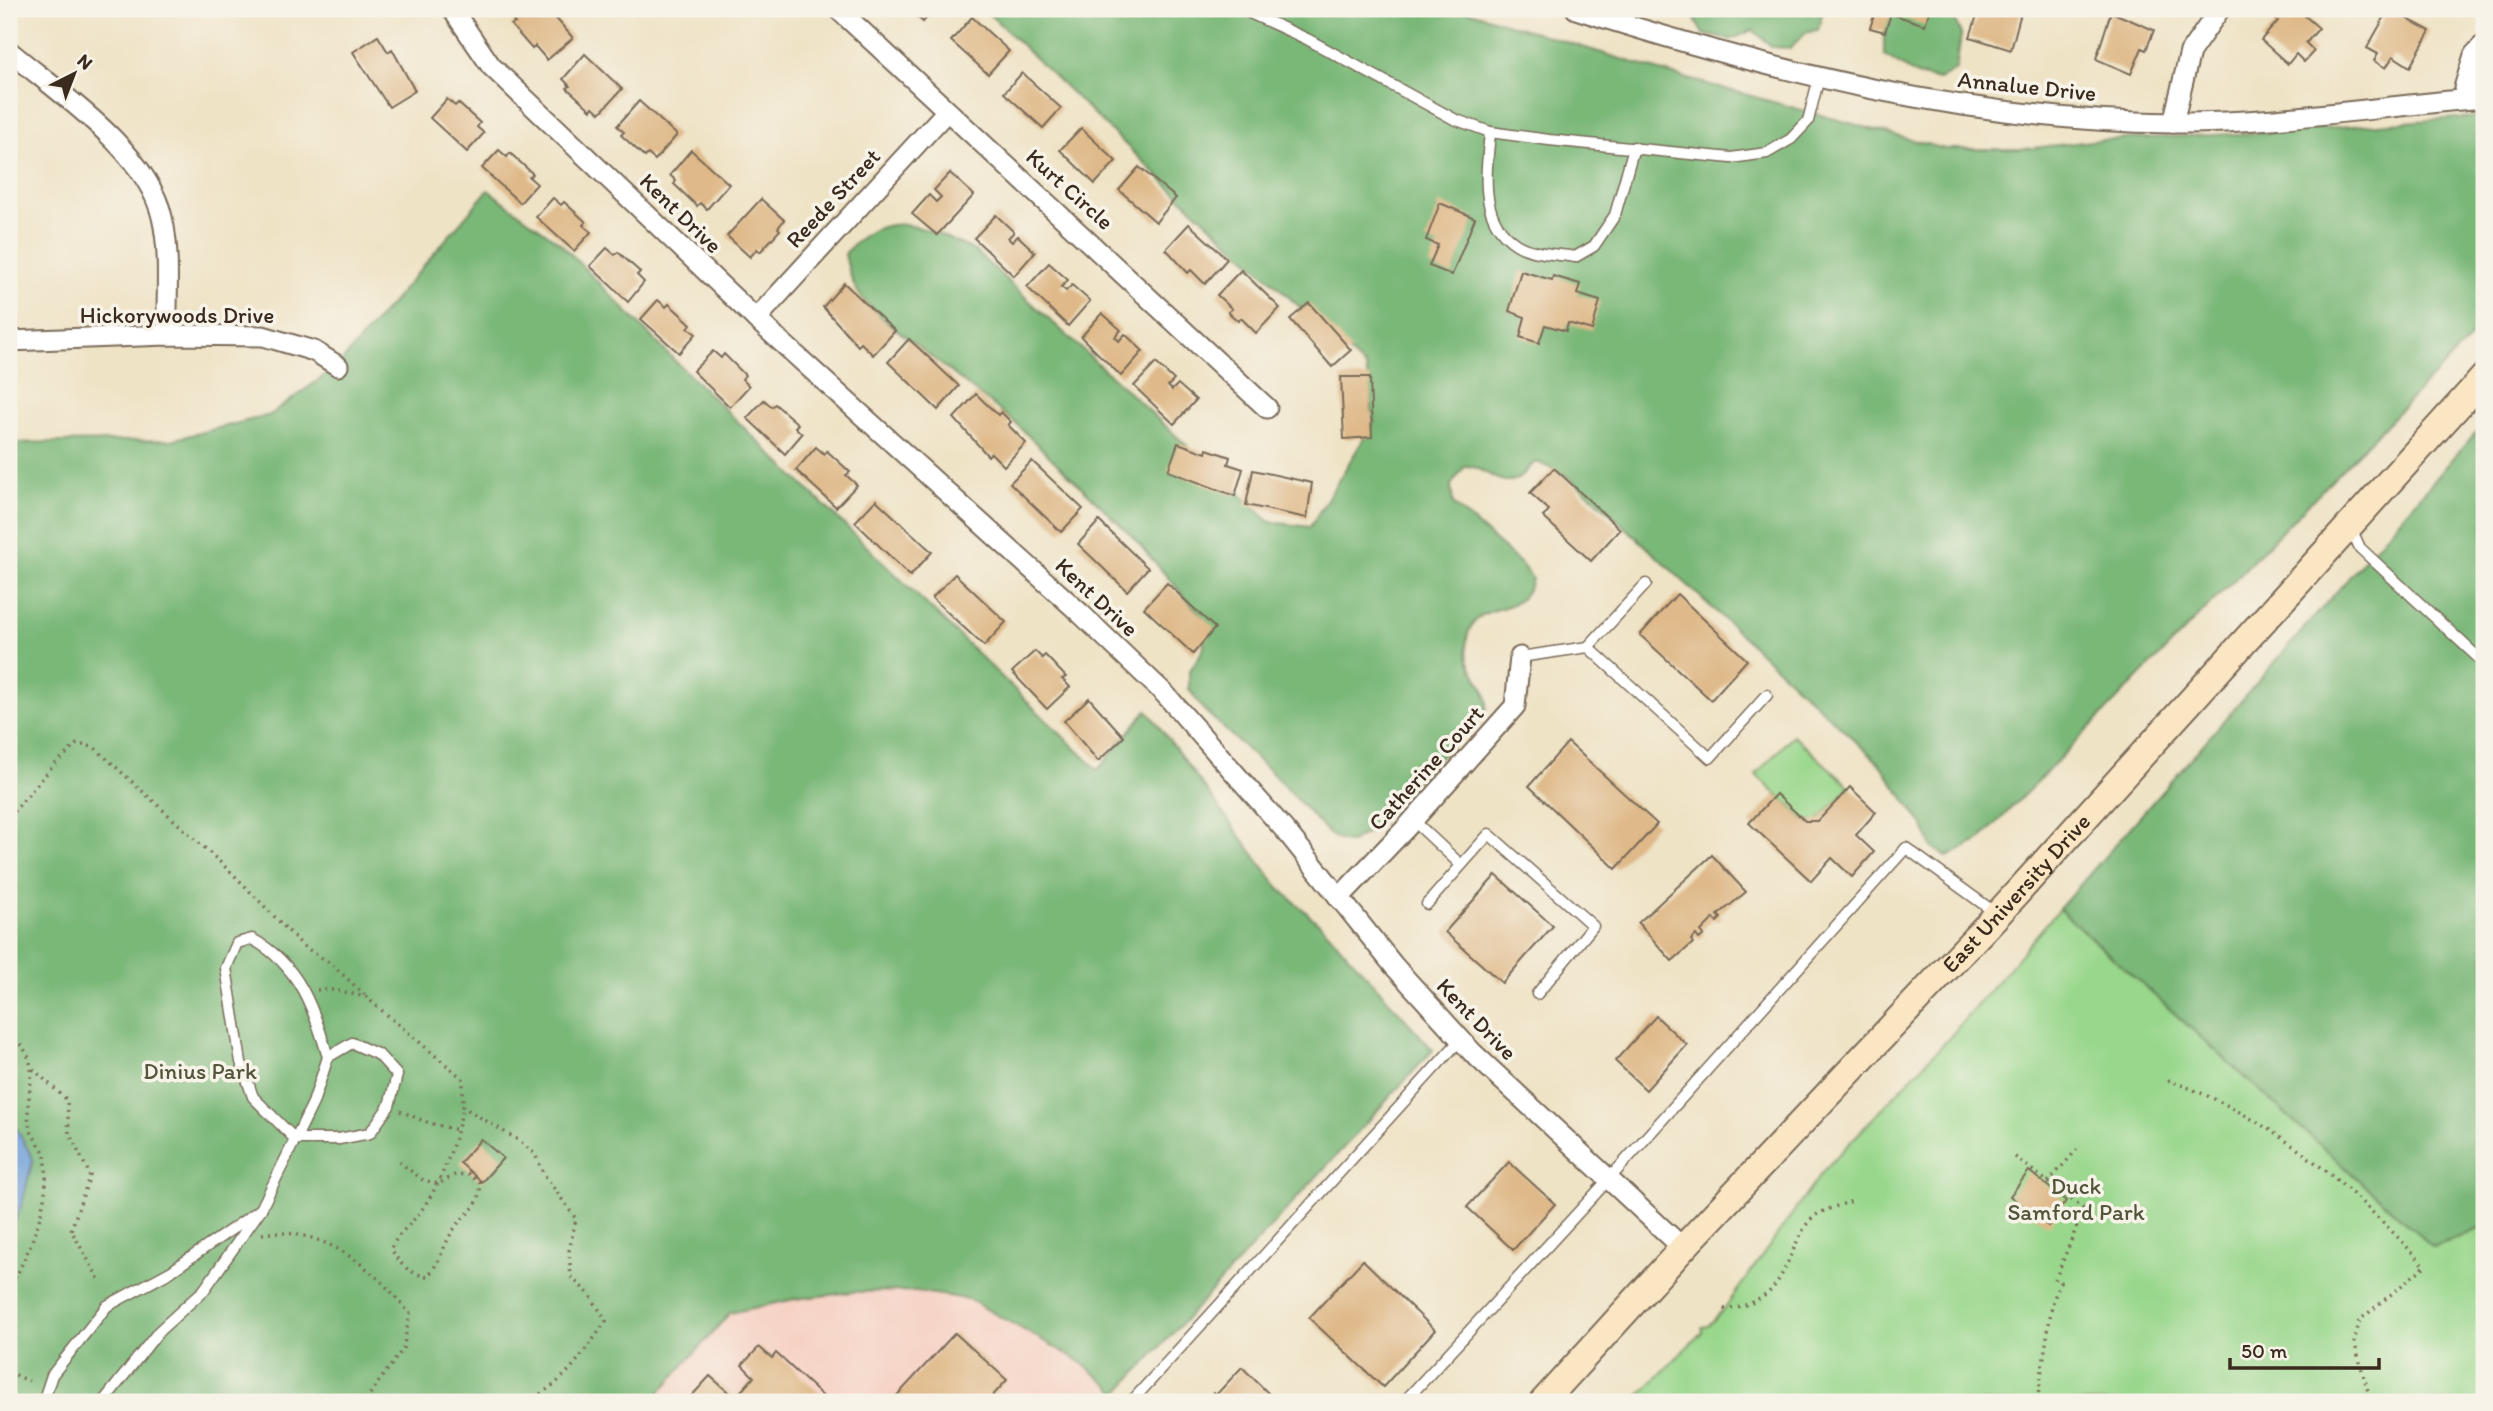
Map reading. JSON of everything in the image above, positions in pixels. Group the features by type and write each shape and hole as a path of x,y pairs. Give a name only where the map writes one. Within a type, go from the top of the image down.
{"main road":[{"name":"East University Drive","path":"1542,1402 1683,1248 1997,915 2484,377"}],"street":[{"name":"Kent Drive","path":"452,9 491,66 756,319 1080,613 1165,694 1290,836 1394,966 1461,1040 1683,1248"},
{"name":"Kurt Circle","path":"838,9 1120,268 1267,408"},
{"name":"Annalue Drive","path":"1576,9 1746,60 1883,92 2021,115 2173,123 2336,115 2479,94"},
{"path":"2173,123 2190,52 2220,9"},
{"path":"2479,94 2464,88 2474,55 2484,44"},
{"path":"9,51 98,126 146,176 156,197 166,239 167,335"},
{"name":"Reede Street","path":"756,319 947,111"},
{"name":"Hickorywoods Drive","path":"9,341 167,335 263,336 314,351 338,366"},
{"name":"Catherine Court","path":"1339,898 1515,706 1520,657"}],"lane":[{"path":"1241,9 1307,39 1454,119 1490,132 1731,158 1767,153 1791,139 1808,121 1819,77"},
{"path":"1490,132 1485,196 1496,222 1516,244 1575,257 1594,246 1615,215 1634,147"},
{"path":"2350,526 2360,548 2484,663"},
{"path":"1520,657 1588,647 1646,584"},
{"path":"1588,647 1710,758 1767,695"},
{"path":"1413,820 1461,865"},
{"path":"1427,904 1489,834 1593,926 1537,994"},
{"path":"1404,1402 1609,1179 1906,848 1997,915"},
{"path":"103,1402 159,1331 204,1290 261,1209 295,1139 313,1103 328,1058 313,1007 297,977 269,948 252,939 237,943 226,968 241,1062 253,1097 295,1139 339,1139 370,1133 389,1106 397,1075 379,1055 352,1042 328,1058"},
{"path":"1131,1402 1461,1040"},
{"path":"43,1402 52,1375 107,1306 170,1272 261,1209"}],"path":[{"path":"9,817 52,767 77,744 94,747 233,874 303,946 330,963 463,1079 463,1107 458,1130 438,1184 412,1224 397,1237 391,1248 399,1264 411,1273 427,1277 439,1264 454,1228 475,1209 481,1196 480,1183 468,1174 455,1175 438,1184 423,1180 399,1162"},
{"path":"304,991 334,990 366,997"},
{"path":"9,1035 23,1046 33,1068 67,1100 69,1133 90,1175 71,1230 100,1280"},
{"path":"9,1289 22,1266 46,1191 44,1154 30,1129 33,1068"},
{"path":"2168,1080 2235,1107 2283,1136 2376,1216 2425,1266 2387,1300 2367,1312 2356,1330 2354,1341 2371,1402"},
{"path":"389,1106 429,1123 458,1130"},
{"path":"463,1107 518,1140 535,1154 543,1173 576,1219 569,1251 571,1277 590,1295 606,1321 565,1376 544,1394 523,1402"},
{"path":"2048,1181 2080,1146"},
{"path":"2015,1157 2084,1209 2055,1280 2060,1282 2052,1304 2037,1402"},
{"path":"1724,1309 1747,1306 1772,1291 1781,1281 1803,1230 1813,1218 1852,1201"},
{"path":"241,1237 298,1232 320,1242 360,1263 385,1283 410,1314 402,1349 365,1402"},
{"path":"9,1372 29,1381"}],"shaded area":[{"path":"914,1291 968,1299 1078,1360 1124,1402 651,1402 730,1313 795,1299 852,1292"}],"green space":[{"path":"984,9 1461,9 1663,72 1945,149 2024,149 2100,140 2257,133 2484,116 2484,324 1980,840 1947,857 1932,847 1924,827 1879,763 1593,497 1564,474 1537,462 1519,478 1508,481 1465,466 1451,485 1453,504 1521,564 1532,579 1527,592 1520,600 1483,615 1469,631 1467,656 1486,694 1485,712 1396,802 1378,826 1351,842 1341,841 1329,834 1276,777 1203,709 1189,689 1189,672 1204,648 1203,618 1132,536 1013,421 878,315 864,301 852,281 845,254 876,229 892,225 923,229 975,251 1270,522 1310,527 1374,422 1366,368 1179,196"},
{"path":"1689,9 1823,10 1818,30 1805,33 1790,48 1772,47 1753,30 1730,40 1703,34"},
{"path":"1922,9 1950,9 1961,34 1956,70 1939,80 1917,75 1884,55 1884,19 1899,11 1912,14"},
{"name":"Dinius Park","path":"488,190 560,243 676,362 1098,770 1147,710 1278,887 1326,930 1433,1050 1118,1393 1078,1360 968,1299 914,1291 852,1292 795,1299 730,1313 651,1402 9,1402 9,443 171,440 270,415 338,366"},
{"path":"2484,423 2484,1227 2433,1247 2059,909"},
{"path":"1793,735 1850,787 1818,821 1805,821 1756,775"},
{"name":"Duck Samford Park","path":"2059,909 2433,1247 2484,1227 2484,1402 1633,1402 1702,1332 1702,1327 1708,1326 1724,1309 1824,1170 1949,1038"}],"water":[{"path":"9,1125 17,1129 33,1159 22,1204 9,1235"}],"building":[{"path":"503,9 548,9 573,38 547,60 535,46 532,49 511,25 515,23"},
{"path":"909,9 934,9 923,22"},
{"path":"1876,9 1930,9 1925,25 1891,14 1885,32 1870,28"},
{"path":"1979,9 2022,9 2011,50 1970,37"},
{"path":"2275,9 2297,9 2319,28 2306,43 2314,51 2304,62 2296,54 2288,64 2261,40 2278,21 2270,14"},
{"path":"2389,9 2430,31 2410,67 2393,56 2386,68 2374,61 2378,54 2367,48"},
{"path":"2111,12 2154,30 2146,50 2142,48 2131,74 2096,59"},
{"path":"972,17 1009,51 988,74 951,41"},
{"path":"378,36 388,52 392,49 415,91 389,107 353,52"},
{"path":"585,54 622,89 600,113 593,107 591,110 567,88 570,86 563,79"},
{"path":"1022,73 1061,108 1043,128 1004,93"},
{"path":"447,99 455,106 458,103 480,123 477,127 484,133 467,152 430,118"},
{"path":"639,101 677,135 655,160 648,154 645,157 621,135 624,132 617,126"},
{"path":"1081,128 1116,161 1095,184 1060,150"},
{"path":"499,150 507,157 510,153 533,174 529,177 537,184 520,203 482,168"},
{"path":"691,150 729,184 707,209 700,203 697,206 674,184 676,181 670,175"},
{"path":"1139,167 1176,198 1156,222 1119,190"},
{"path":"950,173 974,195 937,235 912,214 929,195 936,202 941,197 934,190"},
{"path":"553,198 561,205 564,202 586,222 583,225 591,232 574,251 536,217"},
{"path":"761,199 784,220 778,228 780,230 760,252 757,249 750,257 727,236"},
{"path":"1440,203 1475,218 1452,275 1429,266 1438,245 1426,240"},
{"path":"996,215 1014,232 1008,238 1012,242 1018,236 1035,252 1014,276 974,238"},
{"path":"1189,224 1227,259 1205,284 1191,270 1188,273 1166,249"},
{"path":"607,248 615,255 618,252 640,272 637,275 644,282 628,302 590,266"},
{"path":"1049,263 1068,280 1061,287 1066,291 1072,285 1090,301 1068,326 1027,287"},
{"path":"1241,270 1280,308 1256,333 1241,318 1238,321 1228,312 1232,309 1217,295"},
{"path":"1521,271 1552,280 1553,276 1580,284 1577,294 1600,301 1592,330 1568,323 1566,331 1545,325 1539,343 1520,337 1525,317 1509,311"},
{"path":"844,283 895,331 873,355 861,343 858,346 823,307"},
{"path":"658,300 666,307 669,304 691,324 688,328 696,334 679,353 641,319"},
{"path":"1309,303 1351,350 1332,367 1290,319"},
{"path":"1102,313 1121,330 1115,337 1119,341 1125,334 1143,351 1121,376 1081,337"},
{"path":"909,339 959,386 938,410 888,362"},
{"path":"713,351 721,358 724,354 745,375 742,379 749,386 730,407 693,371"},
{"path":"1156,363 1174,380 1168,386 1172,390 1178,384 1196,400 1174,424 1134,386"},
{"path":"1341,377 1370,377 1372,437 1344,439"},
{"path":"976,394 998,415 1001,412 1011,422 1008,425 1026,443 1004,466 991,453 988,456 954,418"},
{"path":"764,400 772,407 775,404 798,424 795,427 802,434 785,454 747,418"},
{"path":"1178,443 1206,453 1207,449 1230,457 1228,464 1243,469 1235,496 1168,471"},
{"path":"816,447 824,454 827,451 850,472 846,475 857,485 836,507 796,470"},
{"path":"1032,461 1083,509 1061,532 1010,483"},
{"path":"1554,468 1620,529 1591,561 1543,517 1549,510 1530,493"},
{"path":"1253,470 1312,483 1307,518 1246,505"},
{"path":"876,500 932,552 910,576 855,522"},
{"path":"1099,521 1148,568 1127,591 1078,544"},
{"path":"955,574 1006,622 984,646 932,598"},
{"path":"1167,583 1215,628 1193,654 1144,608"},
{"path":"1677,594 1747,660 1711,700 1640,635"},
{"path":"1035,651 1042,658 1045,655 1066,677 1062,679 1070,687 1047,709 1012,672"},
{"path":"1089,698 1124,737 1098,761 1064,721"},
{"path":"1568,742 1657,824 1616,869 1529,786"},
{"path":"1850,787 1876,812 1856,835 1874,852 1852,877 1832,858 1811,881 1749,823 1776,794 1805,821 1818,821"},
{"path":"1712,855 1746,892 1718,915 1721,918 1717,922 1714,918 1701,931 1704,935 1699,939 1696,935 1691,940 1693,943 1672,961 1638,923"},
{"path":"1496,875 1553,926 1502,983 1445,932"},
{"path":"1656,1016 1687,1045 1646,1090 1615,1061"},
{"path":"481,1139 503,1158 482,1182 460,1163"},
{"path":"1509,1162 1555,1204 1513,1250 1467,1207"},
{"path":"2029,1171 2066,1201 2048,1226 2010,1196"},
{"path":"1363,1260 1435,1330 1383,1387 1309,1318"},
{"path":"955,1333 1007,1380 987,1402 891,1402"},
{"path":"759,1347 772,1358 776,1353 829,1402 686,1402 710,1376 735,1398 754,1377 742,1365"},
{"path":"1242,1367 1277,1402 1209,1402 1213,1398 1210,1396 1213,1393 1216,1395"}]}
